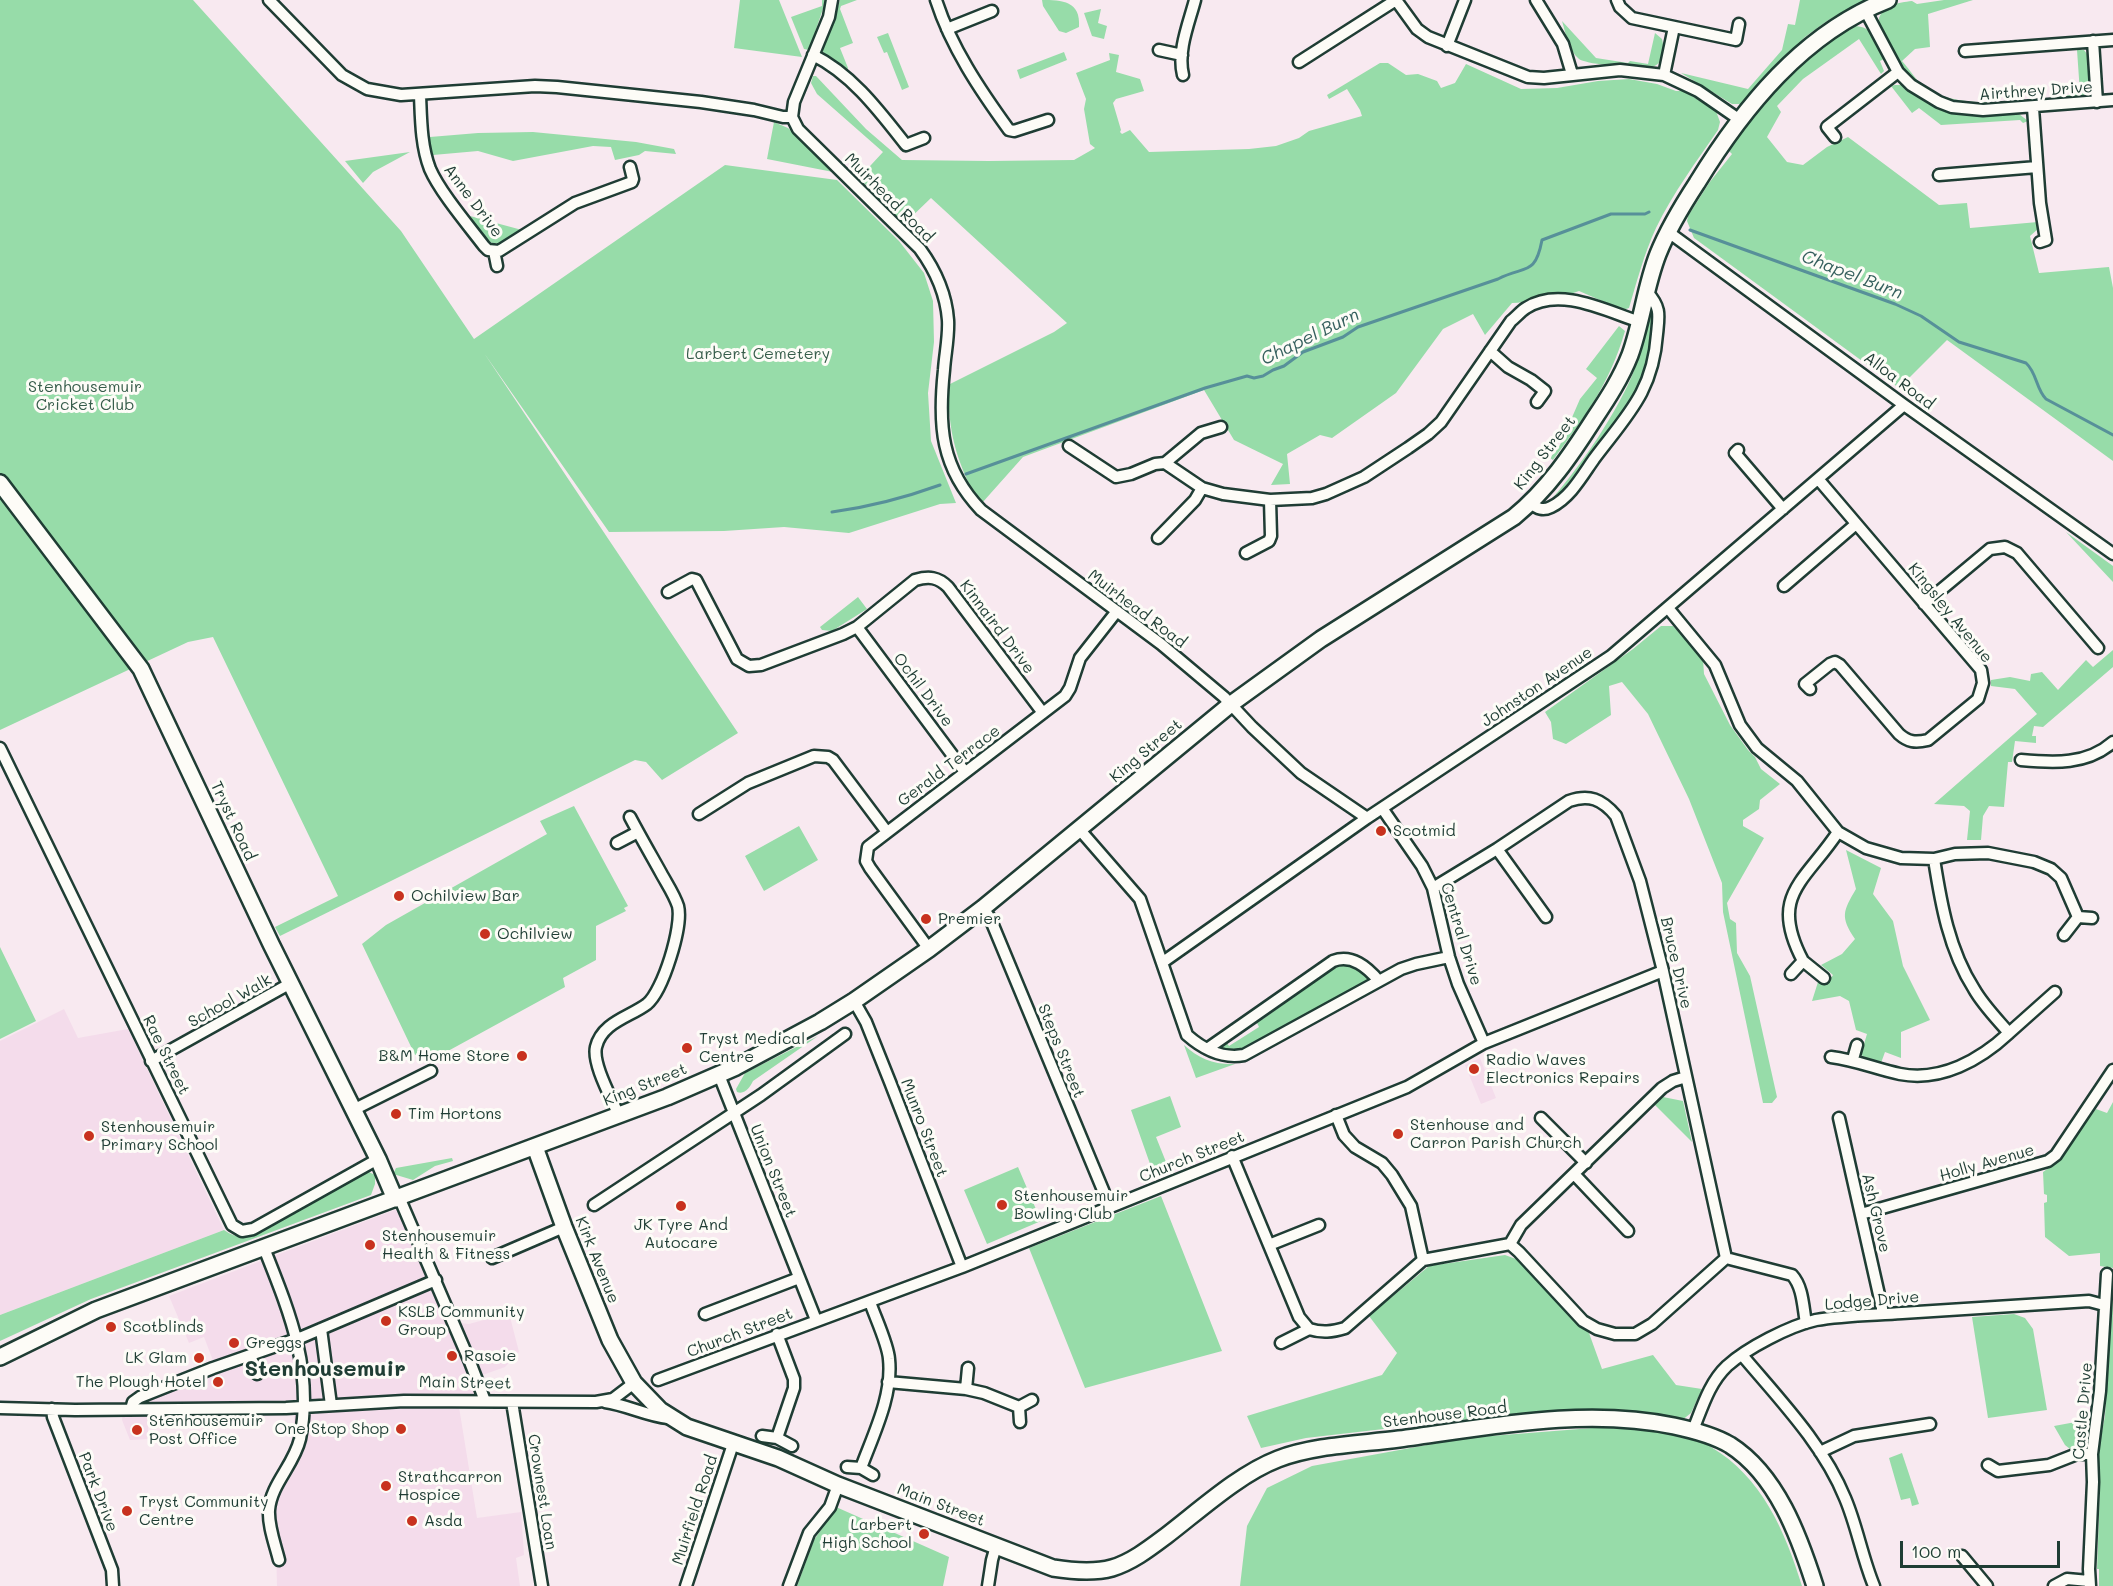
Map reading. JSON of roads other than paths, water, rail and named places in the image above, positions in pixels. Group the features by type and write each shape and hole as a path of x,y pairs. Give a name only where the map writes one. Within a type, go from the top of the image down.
{"street":[{"path":"269,0 342,75 367,89 384,93 420,95 524,87 557,87 701,102 783,117 792,117 794,102 829,17 832,0"},
{"path":"936,0 947,29 982,93 1009,130 1014,131 1048,120"},
{"path":"1183,75 1180,65 1195,0"},
{"path":"1299,62 1396,0 1417,28 1428,37 1528,77 1544,78 1620,70 1664,75 1698,91 1740,120"},
{"path":"1447,45 1465,0"},
{"path":"1536,0 1563,44 1572,74"},
{"path":"1617,0 1620,7 1632,18 1736,40 1739,24"},
{"name":"King Street","path":"0,1357 74,1320 619,1116 719,1075 798,1035 854,1001 929,949 1080,830 1231,704 1321,639 1514,517 1530,503 1568,460 1613,390 1629,357 1657,256 1667,231 1717,151 1740,120 1806,48 1826,33 1887,0"},
{"name":"Airthrey Drive","path":"1865,10 1898,72 1922,94 1952,107 1983,110 2033,108 2113,100"},
{"path":"947,29 989,15"},
{"path":"1664,75 1674,27"},
{"path":"1965,51 2113,40"},
{"path":"2093,41 2097,102"},
{"path":"1159,50 1182,55"},
{"path":"813,55 822,59 859,90 906,145 924,138"},
{"path":"1835,138 1827,127 1898,72"},
{"name":"Anne Drive","path":"420,95 424,148 431,171 484,246 494,251 507,247 575,203 632,182 630,167"},
{"path":"2033,108 2040,203 2046,240 2040,242"},
{"name":"Muirhead Road","path":"792,117 798,129 920,249 933,266 942,287 948,322 941,393 941,428 948,461 966,495 981,510 1161,644 1231,704 1301,773 1367,818"},
{"path":"1939,175 1954,179 2037,167"},
{"name":"Alloa Road","path":"1667,231 1904,405 2113,554"},
{"name":"Anne Drive","path":"494,251 497,266"},
{"path":"1530,503 1540,509 1549,508 1566,497 1636,406 1651,372 1656,346 1659,311 1657,303 1647,292"},
{"path":"1077,447 1116,477 1131,474 1155,464 1165,464 1202,488 1242,498 1270,500 1312,498 1364,477 1428,434 1440,422 1511,321 1526,308 1539,302 1576,301 1640,322"},
{"path":"1490,351 1508,367 1532,380 1545,392 1537,402"},
{"name":"Johnston Avenue","path":"1163,962 1367,818 1603,662 1819,480 1904,405"},
{"path":"1165,464 1201,433 1221,427"},
{"path":"1738,450 1735,453 1783,509"},
{"name":"Kingsley Avenue","path":"1810,689 1805,684 1830,663 1840,665 1899,734 1913,742 1928,741 1978,699 1983,683 1981,670 1819,480"},
{"name":"Tryst Road","path":"0,483 141,669 397,1198"},
{"path":"1164,534 1195,500 1202,488"},
{"path":"1246,554 1269,541 1271,536 1270,500"},
{"path":"1791,584 1856,524"},
{"path":"1924,604 1985,552 1998,546 2005,547 2017,553 2098,648"},
{"name":"Kinnaird Drive","path":"668,592 692,579 696,580 737,658 749,666 761,665 857,627 915,580 924,577 942,581 1043,713"},
{"path":"1668,608 1715,665 1740,725 1757,748 1797,781 1838,832 1866,848 1886,855 1917,860 1955,854 1988,853 2034,862 2050,869 2061,878 2078,917"},
{"name":"Gerald Terrace","path":"929,949 866,861 868,847 1069,692 1080,658 1117,611"},
{"name":"Ochil Drive","path":"857,627 965,772"},
{"name":"Rae Street","path":"0,748 229,1221 236,1229 242,1231 253,1229 378,1159"},
{"path":"2021,760 2068,762 2111,748"},
{"path":"699,814 757,779 814,756 821,756 833,760 887,832"},
{"name":"Bruce Drive","path":"1433,888 1569,801 1588,797 1602,802 1616,816 1634,863 1663,971 1726,1258"},
{"name":"Central Drive","path":"1382,808 1422,866 1433,888 1449,957 1458,984 1484,1043"},
{"path":"619,1116 597,1062 596,1048 602,1035 613,1023 646,1005 653,998 666,970 679,916 678,906 672,893 630,817"},
{"path":"1080,830 1140,899 1187,1035 1207,1050 1223,1056 1244,1055 1379,981 1416,964 1449,957"},
{"path":"617,843 638,832"},
{"path":"1824,978 1803,961 1792,941 1788,920 1789,906 1801,880 1838,832"},
{"path":"1497,849 1546,917"},
{"path":"1934,859 1943,914 1965,972 1974,990 2009,1033"},
{"name":"Steps Street","path":"983,908 990,918 1110,1207"},
{"path":"2078,917 2092,918"},
{"path":"2064,935 2078,917"},
{"path":"1207,1050 1333,961 1346,957 1351,958 1379,981"},
{"path":"1791,975 1803,961"},
{"name":"Church Street","path":"658,1380 962,1267 1407,1087 1484,1043 1663,971"},
{"name":"School Walk","path":"151,1061 291,983"},
{"path":"1831,1057 1853,1059 1896,1073 1922,1077 1954,1069 1992,1049 2055,992"},
{"name":"Munro Street","path":"854,1001 866,1022 962,1267"},
{"path":"594,1205 734,1113 845,1034"},
{"path":"1853,1059 1857,1045"},
{"name":"Holly Avenue","path":"1861,1214 2048,1161 2056,1155 2113,1070"},
{"path":"353,1110 431,1071"},
{"name":"Union Street","path":"719,1075 816,1320"},
{"path":"1281,1343 1309,1329 1326,1332 1345,1328 1423,1260 1510,1244 1521,1225 1662,1088 1686,1077"},
{"path":"1336,1115 1344,1135 1355,1147 1382,1163 1392,1175 1410,1206 1423,1260"},
{"path":"1540,1118 1586,1162"},
{"name":"Ash Grove","path":"1839,1118 1882,1314"},
{"name":"Kirk Avenue","path":"536,1147 564,1227 610,1340 634,1383"},
{"path":"1232,1156 1299,1317 1309,1329"},
{"path":"1574,1174 1628,1231"},
{"path":"397,1198 436,1280 485,1401"},
{"path":"1269,1245 1319,1225"},
{"path":"492,1258 564,1227"},
{"path":"1510,1244 1583,1321 1597,1329 1615,1334 1635,1334 1652,1324 1726,1258 1792,1275 1800,1288 1806,1323"},
{"path":"264,1248 297,1339 302,1372 303,1406 299,1440 295,1455 276,1488 269,1509 279,1560"},
{"name":"Castle Drive","path":"2090,1583 2093,1510 2092,1454 2100,1391 2107,1274"},
{"path":"705,1314 799,1278"},
{"path":"130,1409 133,1402 140,1397 213,1368 297,1339 436,1280"},
{"name":"Lodge Drive","path":"1693,1430 1712,1383 1726,1367 1742,1354 1806,1323 1882,1314 2089,1301 2104,1305"},
{"path":"861,1468 880,1417 888,1382 890,1358 870,1302"},
{"path":"321,1329 331,1405"},
{"path":"777,1334 791,1370 794,1388 777,1438"},
{"path":"1742,1354 1820,1452 1845,1498 1874,1586"},
{"path":"250,1355 257,1374"},
{"path":"966,1389 968,1368"},
{"path":"888,1382 966,1389 984,1393 1019,1407"},
{"path":"605,1402 620,1395 634,1383"},
{"name":"Main Street","path":"634,1383 644,1395 671,1418 687,1427 778,1458 838,1485 1030,1559"},
{"path":"1019,1407 1032,1400"},
{"name":"Crownest Loan","path":"513,1402 542,1586"},
{"name":"Main Street","path":"0,1408 286,1408 376,1403 605,1402 622,1405 657,1417 671,1418"},
{"path":"1019,1407 1020,1422"},
{"name":"Park Drive","path":"52,1409 53,1417 112,1570 113,1586"},
{"name":"Stenhouse Road","path":"1030,1559 1053,1568 1068,1570 1111,1569 1124,1564 1146,1551 1253,1472 1279,1458 1296,1453 1497,1425 1597,1417 1640,1420 1693,1430 1715,1437 1741,1453 1775,1492 1801,1541 1815,1586"},
{"path":"1820,1452 1854,1436 1930,1424"},
{"path":"762,1436 777,1438 792,1446"},
{"name":"Muirfield Road","path":"686,1586 733,1444"},
{"path":"1988,1465 1998,1471 2049,1465 2077,1454 2092,1454"},
{"path":"847,1467 861,1468 873,1475"},
{"path":"789,1586 809,1533 830,1508 838,1485"},
{"path":"988,1586 996,1546"},
{"path":"1962,1556 1987,1586"},
{"path":"2054,1586 2067,1579 2090,1583"}],"waterway":[{"name":"Chapel Burn","path":"966,474 1205,388 1247,376 1254,378 1263,376 1284,366 1303,352 1343,337 1358,327 1528,268 1536,260 1542,240 1611,214 1649,212"},
{"name":"Chapel Burn","path":"1690,230 1895,304 1921,316 1959,342 2026,363 2046,399 2113,435"},
{"name":"Chapel Burn","path":"832,512 887,502 940,485"}],"place":[{"name":"Scotmid","path":"1381,831"},
{"name":"Ochilview Bar","path":"399,896"},
{"name":"Premier","path":"926,919"},
{"name":"Ochilview","path":"485,934"},
{"name":"Tryst Medical Centre","path":"687,1048"},
{"name":"B&M Home Store","path":"522,1056"},
{"name":"Radio Waves Electronics Repairs","path":"1474,1069"},
{"name":"Tim Hortons","path":"396,1114"},
{"name":"Stenhouse and Carron Parish Church","path":"1398,1134"},
{"name":"Stenhousemuir Primary School","path":"89,1136"},
{"name":"Stenhousemuir Bowling Club","path":"1002,1205"},
{"name":"JK Tyre And Autocare","path":"681,1206"},
{"name":"Stenhousemuir Health & Fitness","path":"370,1245"},
{"name":"KSLB Community Group","path":"386,1321"},
{"name":"Scotblinds","path":"111,1327"},
{"name":"Greggs","path":"234,1343"},
{"name":"Rasoie","path":"452,1356"},
{"name":"LK Glam","path":"199,1358"},
{"name":"The Plough Hotel","path":"218,1382"},
{"name":"One Stop Shop","path":"401,1429"},
{"name":"Stenhousemuir Post Office","path":"137,1430"},
{"name":"Strathcarron Hospice","path":"386,1486"},
{"name":"Tryst Community Centre","path":"127,1511"},
{"name":"Asda","path":"412,1521"},
{"name":"Larbert High School","path":"924,1534"}],"district":[{"name":"Stenhousemuir","path":"325,1369"}],"park label":[{"name":"Larbert Cemetery","path":"758,354"},
{"name":"Stenhousemuir Cricket Club","path":"85,396"}]}
